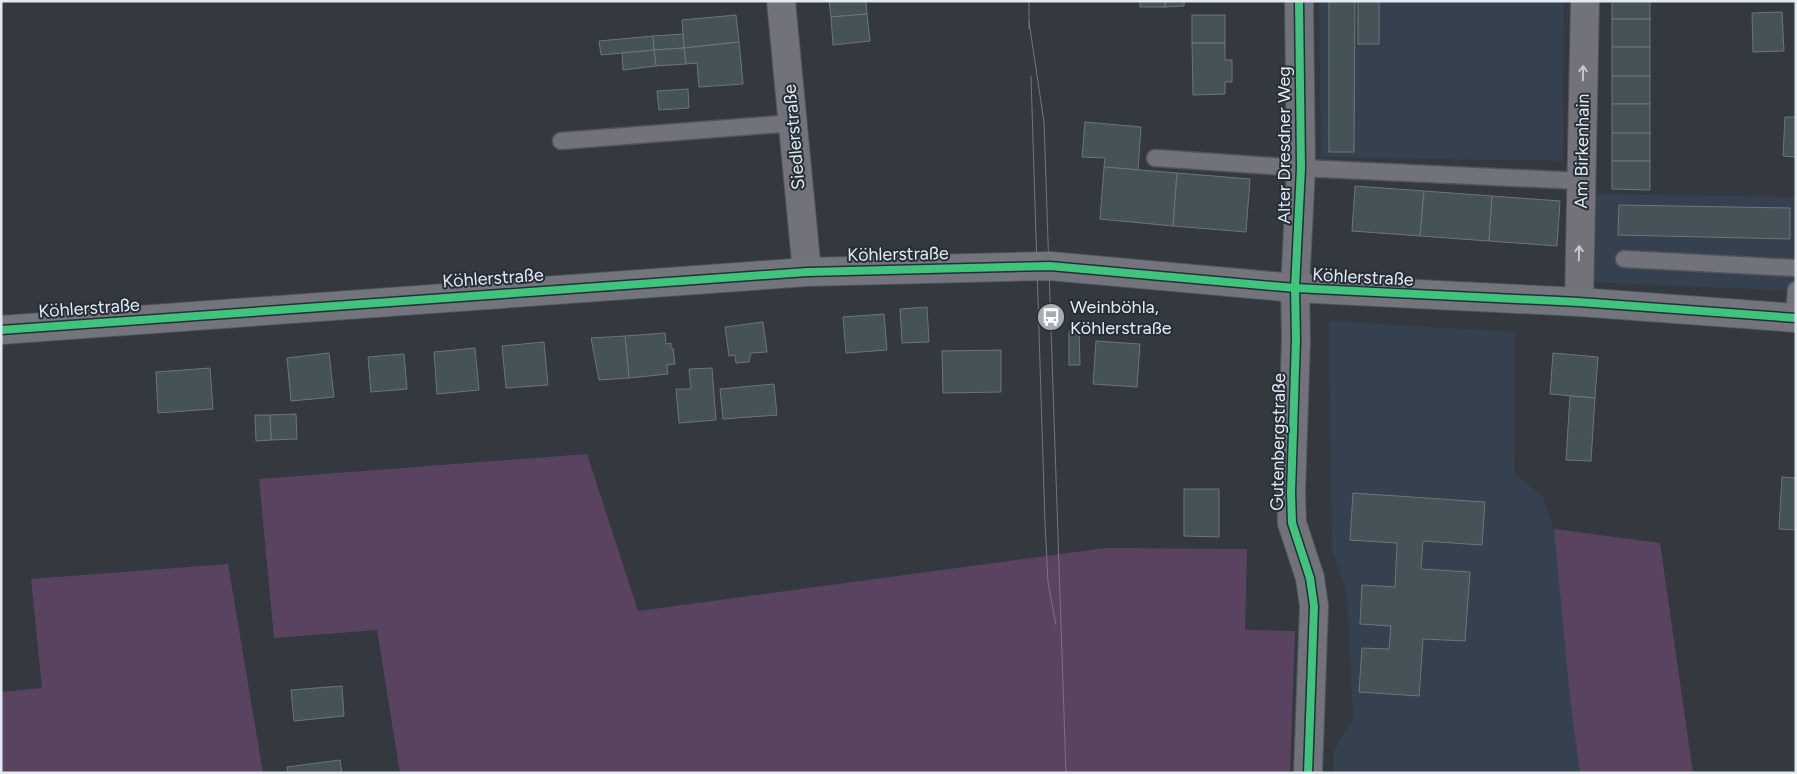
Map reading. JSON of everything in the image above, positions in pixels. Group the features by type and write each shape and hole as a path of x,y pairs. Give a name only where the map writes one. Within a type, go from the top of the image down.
{"street":[{"name":"Siedlerstraße","path":"782,1 806,272"},
{"name":"Alter Dresdner Weg","path":"1295,288 1301,168 1298,1"},
{"name":"Am Birkenhain","path":"1579,302 1584,1"},
{"name":"Köhlerstraße","path":"1,330 806,272 1050,266 1295,288 1579,302 1795,318"},
{"name":"Gutenbergstraße","path":"1295,288 1296,339 1292,427 1292,523 1310,578 1314,606 1308,773"}],"lane":[{"path":"561,141 793,123"},
{"path":"1155,158 1301,168 1581,181"},
{"path":"1624,259 1796,268"},
{"path":"1795,318 1796,290"}],"shaded area":[{"path":"1319,1 1564,1 1563,161 1321,157"},
{"path":"1590,194 1796,197 1796,291 1591,282"},
{"path":"1329,321 1515,332 1514,473 1543,497 1554,529 1570,699 1580,773 1334,773 1334,751 1353,719 1347,593 1332,551"},
{"path":"587,454 638,611 1106,548 1247,549 1245,630 1295,631 1290,773 400,773 377,630 274,638 259,479"},
{"path":"1554,529 1660,543 1693,773 1580,773 1570,699"},
{"path":"228,564 263,773 1,773 1,692 42,688 31,579"}],"building":[{"path":"829,1 866,1 867,14 831,17"},
{"path":"1140,1 1165,1 1165,7 1140,7"},
{"path":"1165,1 1184,1 1184,6 1165,7"},
{"path":"1329,1 1355,1 1354,152 1329,152"},
{"path":"1358,1 1379,1 1379,44 1358,44"},
{"path":"1612,1 1650,1 1650,19 1612,19"},
{"path":"1782,12 1784,51 1753,52 1752,13"},
{"path":"867,14 870,41 833,45 831,17"},
{"path":"736,15 739,42 684,48 682,20"},
{"path":"1192,15 1225,15 1225,43 1192,43"},
{"path":"1612,19 1650,19 1650,47 1612,47"},
{"path":"683,34 684,48 654,50 653,36"},
{"path":"653,36 654,50 601,55 599,41"},
{"path":"739,42 743,84 699,87 697,63 686,64 684,48"},
{"path":"1192,43 1225,43 1225,60 1232,60 1232,82 1225,82 1225,94 1193,95"},
{"path":"1612,47 1650,47 1650,76 1612,76"},
{"path":"684,48 686,64 656,66 654,50"},
{"path":"654,50 656,66 623,70 622,53"},
{"path":"1612,76 1650,76 1650,104 1612,104"},
{"path":"688,89 689,108 659,110 657,91"},
{"path":"1612,104 1650,104 1650,133 1612,133"},
{"path":"1785,117 1796,117 1796,157 1783,156"},
{"path":"1085,122 1141,127 1138,170 1104,167 1105,158 1082,157"},
{"path":"1612,133 1650,133 1650,161 1612,161"},
{"path":"1612,161 1650,161 1650,190 1612,189"},
{"path":"1104,167 1177,173 1173,226 1100,219"},
{"path":"1177,173 1250,179 1246,232 1173,226"},
{"path":"1355,186 1424,191 1420,236 1352,231"},
{"path":"1424,191 1492,196 1489,241 1420,236"},
{"path":"1492,196 1560,201 1557,246 1489,241"},
{"path":"1619,205 1790,208 1790,239 1618,235"},
{"path":"927,307 929,342 902,343 900,309"},
{"path":"884,314 887,350 846,353 843,317"},
{"path":"763,322 767,352 751,353 749,362 736,363 735,355 729,356 725,327"},
{"path":"1069,331 1079,331 1080,365 1069,365"},
{"path":"665,333 666,344 671,343 671,348 673,348 675,364 667,365 668,374 629,378 625,336"},
{"path":"625,336 629,378 599,380 591,338"},
{"path":"1096,341 1140,344 1137,387 1093,384"},
{"path":"544,342 548,385 506,388 502,346"},
{"path":"475,348 479,390 437,394 434,352"},
{"path":"1001,350 1001,392 943,393 942,351"},
{"path":"329,353 334,397 291,401 287,358"},
{"path":"1553,353 1598,357 1595,398 1550,394"},
{"path":"404,354 407,389 371,392 368,357"},
{"path":"210,368 213,409 158,413 156,372"},
{"path":"712,368 716,420 679,423 676,389 691,389 689,369"},
{"path":"774,384 777,415 723,419 720,389"},
{"path":"1570,396 1595,398 1591,461 1566,460"},
{"path":"296,414 297,439 271,440 270,415"},
{"path":"255,415 270,415 271,440 256,441"},
{"path":"1782,477 1796,478 1796,530 1779,529"},
{"path":"1184,489 1219,489 1219,537 1184,536"},
{"path":"1353,493 1485,502 1482,545 1423,541 1421,569 1470,572 1465,641 1423,639 1419,696 1359,692 1362,648 1389,649 1391,626 1360,624 1362,585 1395,587 1397,543 1350,540"},
{"path":"342,686 344,716 294,721 291,690"},
{"path":"340,760 342,773 288,773 287,767"}],"tram line":[{"path":"1029,1 1029,29"},
{"path":"1029,22 1044,122 1066,773"},
{"path":"1031,76 1045,523 1048,582 1056,625"}],"cycle path":[{"path":"1299,1 1301,168 1295,288 1296,339 1291,493 1292,523 1310,578 1314,606 1308,773"},
{"path":"1,330 807,272 1050,266 1295,288 1579,302 1796,318"}],"place":[{"name":"Weinböhla, Köhlerstraße","path":"1051,317"}]}
